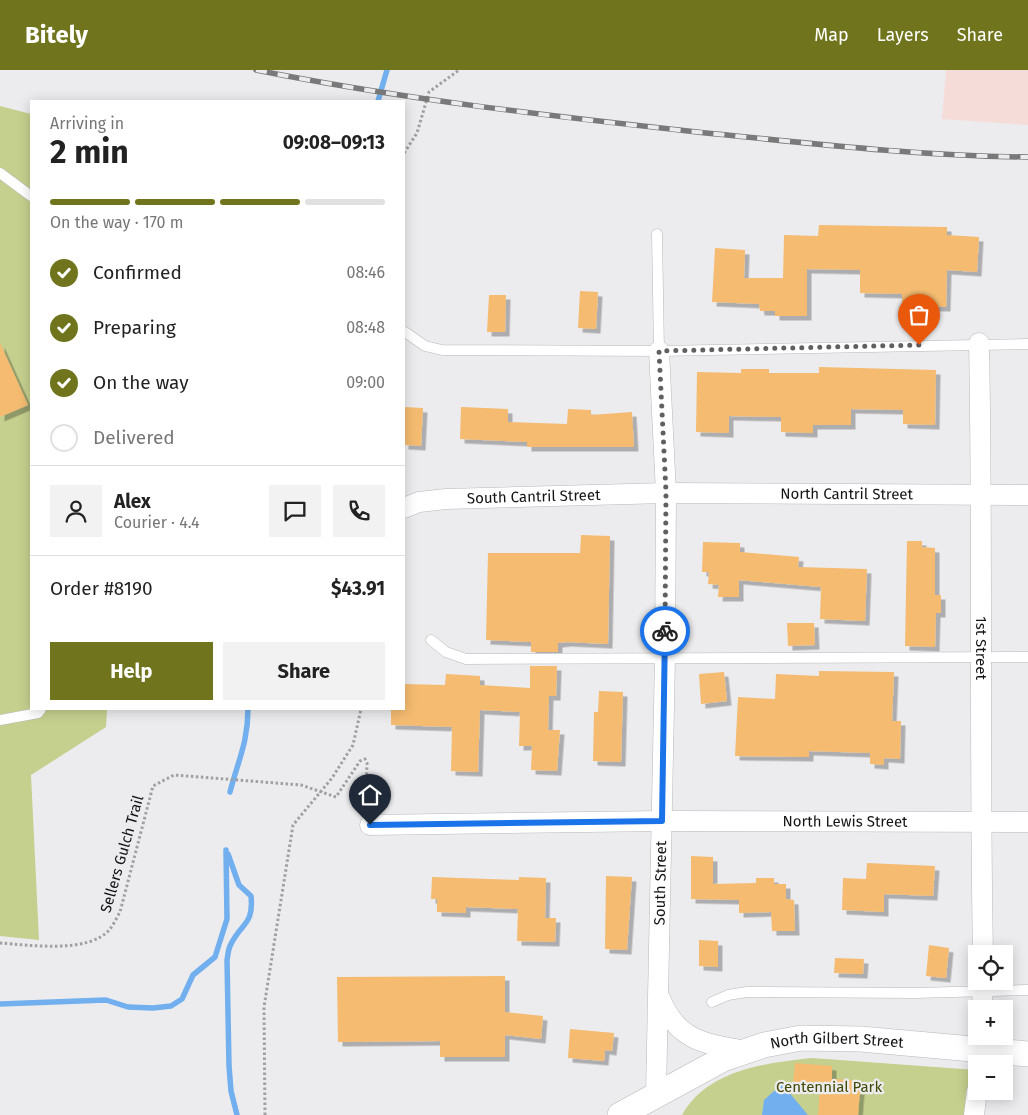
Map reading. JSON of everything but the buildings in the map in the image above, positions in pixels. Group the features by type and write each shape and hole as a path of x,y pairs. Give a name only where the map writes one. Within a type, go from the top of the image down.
{"street":[{"name":"1st Street","path":"979,343 982,496 980,822 983,945"},
{"name":"South Street","path":"655,1105 659,994 666,492 659,351"},
{"name":"North Cantril Street","path":"666,492 1028,495"},
{"name":"South Cantril Street","path":"405,508 431,500 666,492"},
{"name":"North Lewis Street","path":"371,816 662,821 1028,822"},
{"path":"659,994 668,1017 683,1032 706,1043 746,1051"},
{"name":"North Gilbert Street","path":"620,1115 655,1105 724,1059 746,1051 793,1040 830,1037 1028,1054"},
{"path":"974,1115 976,1100"}],"lane":[{"path":"0,173 30,195"},
{"path":"657,234 659,351"},
{"path":"405,332 425,346 442,350 659,351 979,343 1028,344"},
{"path":"431,640 446,652 466,659 1028,657"},
{"path":"0,720 38,713 40,710"},
{"path":"712,1002 728,994 747,992 983,993 1028,990"}],"path":[{"path":"405,151 417,133 429,92 459,70"},
{"path":"266,1115 264,1007 293,825 332,778 353,745 361,710"},
{"name":"Sellers Gulch Trail","path":"0,943 46,946 76,944 96,938 110,930 120,912 153,786 174,775 301,785 321,791 332,797 338,797 360,762 365,759 367,763 366,798 371,816"}],"shaded area":[{"path":"946,70 1028,70 1028,125 942,119"}],"green space":[{"path":"0,106 30,114 30,710 107,710 106,727 31,775 39,940 0,936"},
{"name":"Centennial Park","path":"812,1058 968,1069 968,1100 975,1100 974,1115 682,1115 693,1100 706,1088 722,1079 739,1071 775,1063"}],"water":[{"path":"782,1084 808,1115 762,1115 764,1100"}],"waterway":[{"path":"378,100 387,70"},
{"path":"230,792 244,742 248,710"},
{"path":"0,1004 106,1000 128,1007 153,1008 171,1006 182,999 193,975 215,957 227,919 226,850"},
{"path":"228,854 239,885 251,896 251,913 230,946 227,960 229,1066 231,1091 237,1115"}],"railway":[{"path":"256,70 421,98 642,126 862,148 1028,157"}],"way so far":[{"path":"665,631 666,492 659,351 919,345"}],"route":[{"path":"370,825 662,821 665,631"}]}
